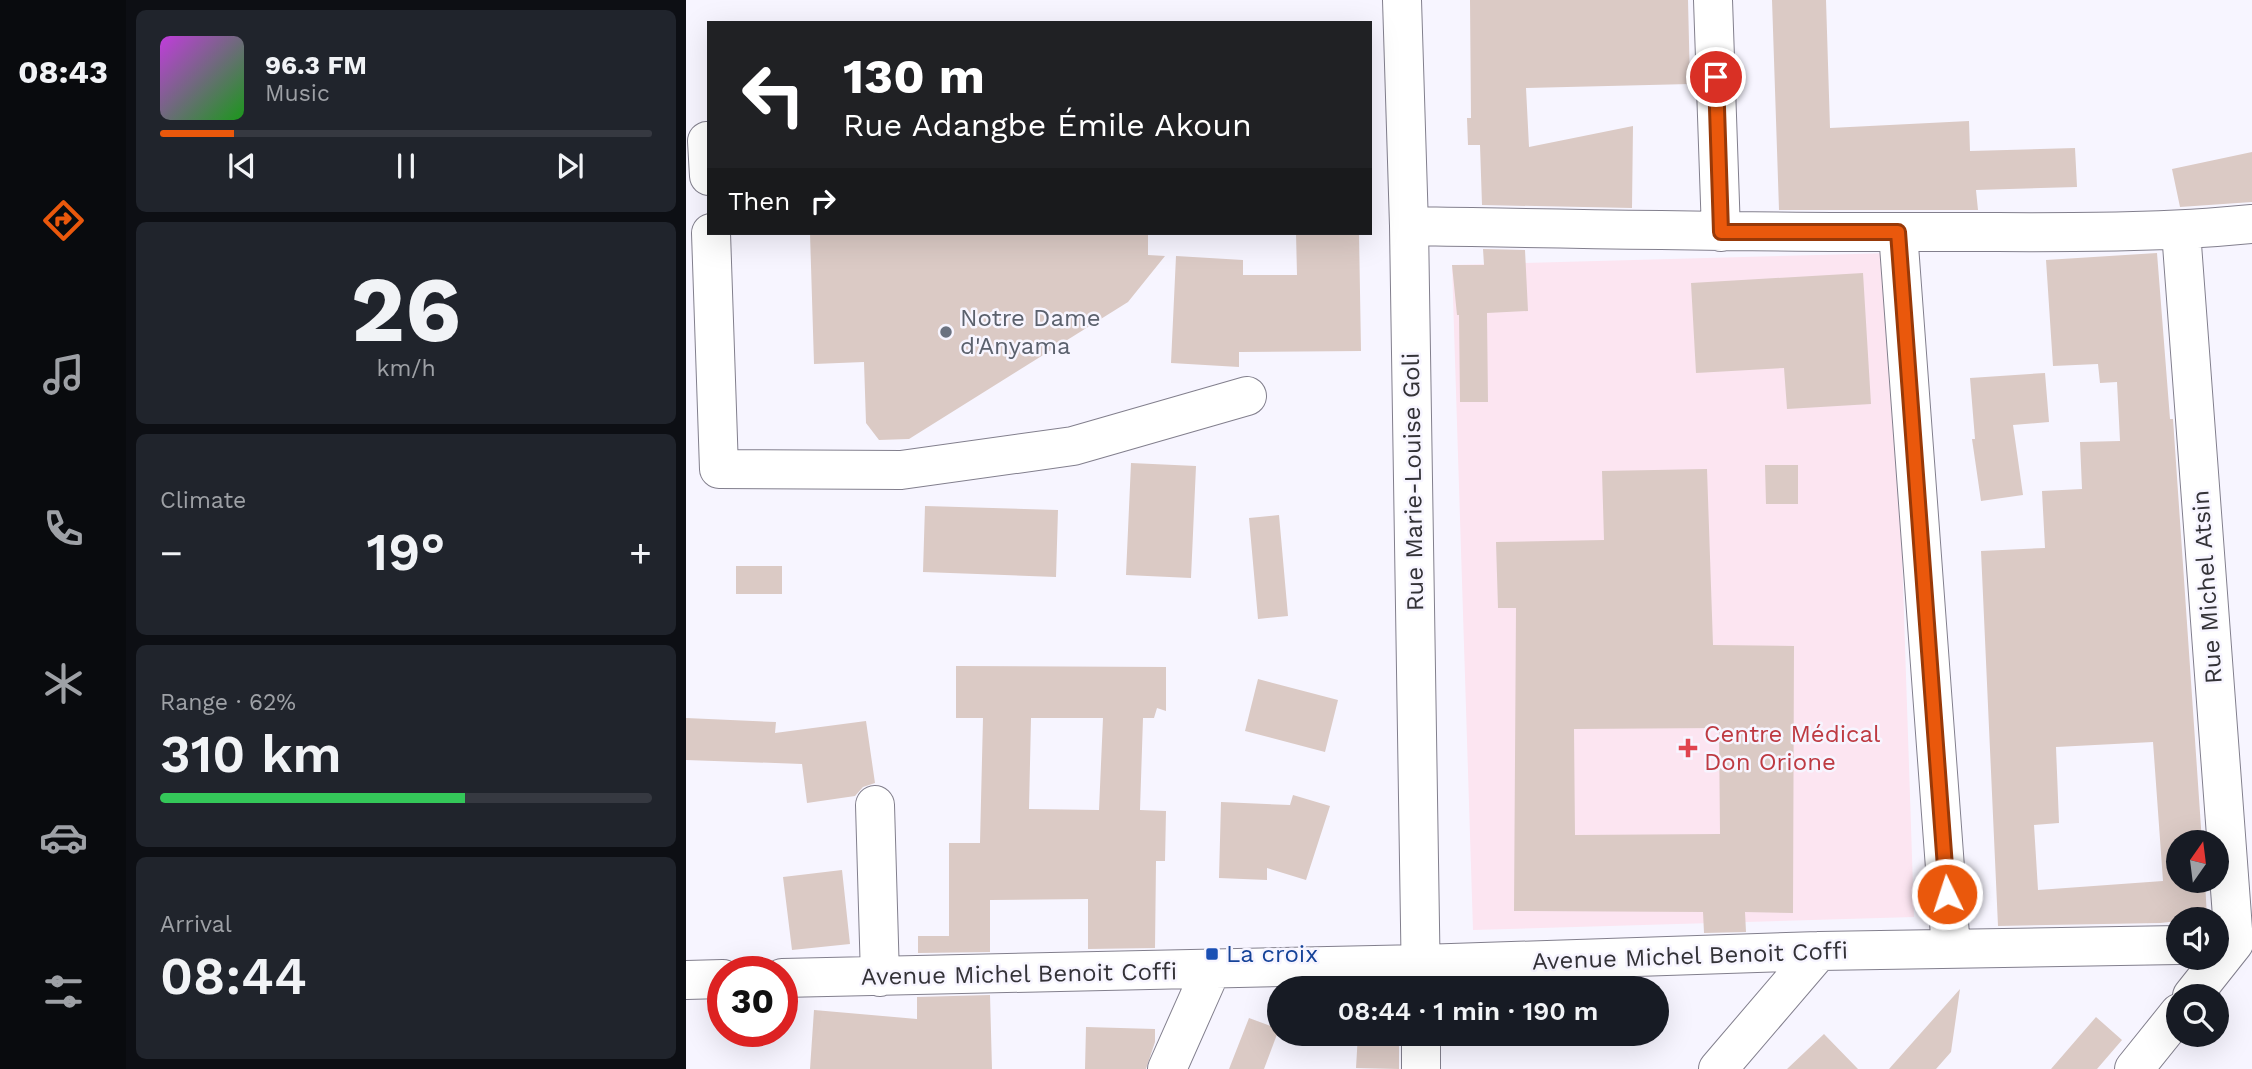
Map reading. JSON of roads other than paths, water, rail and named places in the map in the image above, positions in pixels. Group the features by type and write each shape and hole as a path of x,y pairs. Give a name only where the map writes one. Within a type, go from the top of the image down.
{"street":[{"name":"Rue Marie-Louise Goli","path":"1402,0 1409,226 1421,976"},
{"path":"1713,0 1721,232"},
{"path":"1409,226 1721,232 1898,232 2181,231 2252,224"},
{"name":"Rue Michel Atsin","path":"2181,231 2235,943"},
{"path":"1898,232 1951,949"},
{"path":"711,235 699,290 719,470 901,470 1060,448 1247,396"},
{"path":"875,805 880,977"},
{"path":"2202,984 2235,943"},
{"name":"Avenue Michel Benoit Coffi","path":"1436,976 1819,951 2166,945"},
{"path":"1718,1069 1819,951"},
{"path":"1167,1069 1212,970"},
{"name":"Avenue Michel Benoit Coffi","path":"798,978 1212,970 1391,976"},
{"path":"686,980 707,979"},
{"path":"2134,1069 2166,1029"},
{"path":"1421,1046 1421,1069"}],"place":[{"name":"Notre Dame d'Anyama","path":"946,332"},
{"name":"Centre Médical Don Orione","path":"1688,748"},
{"name":"La croix","path":"1212,954"}]}
